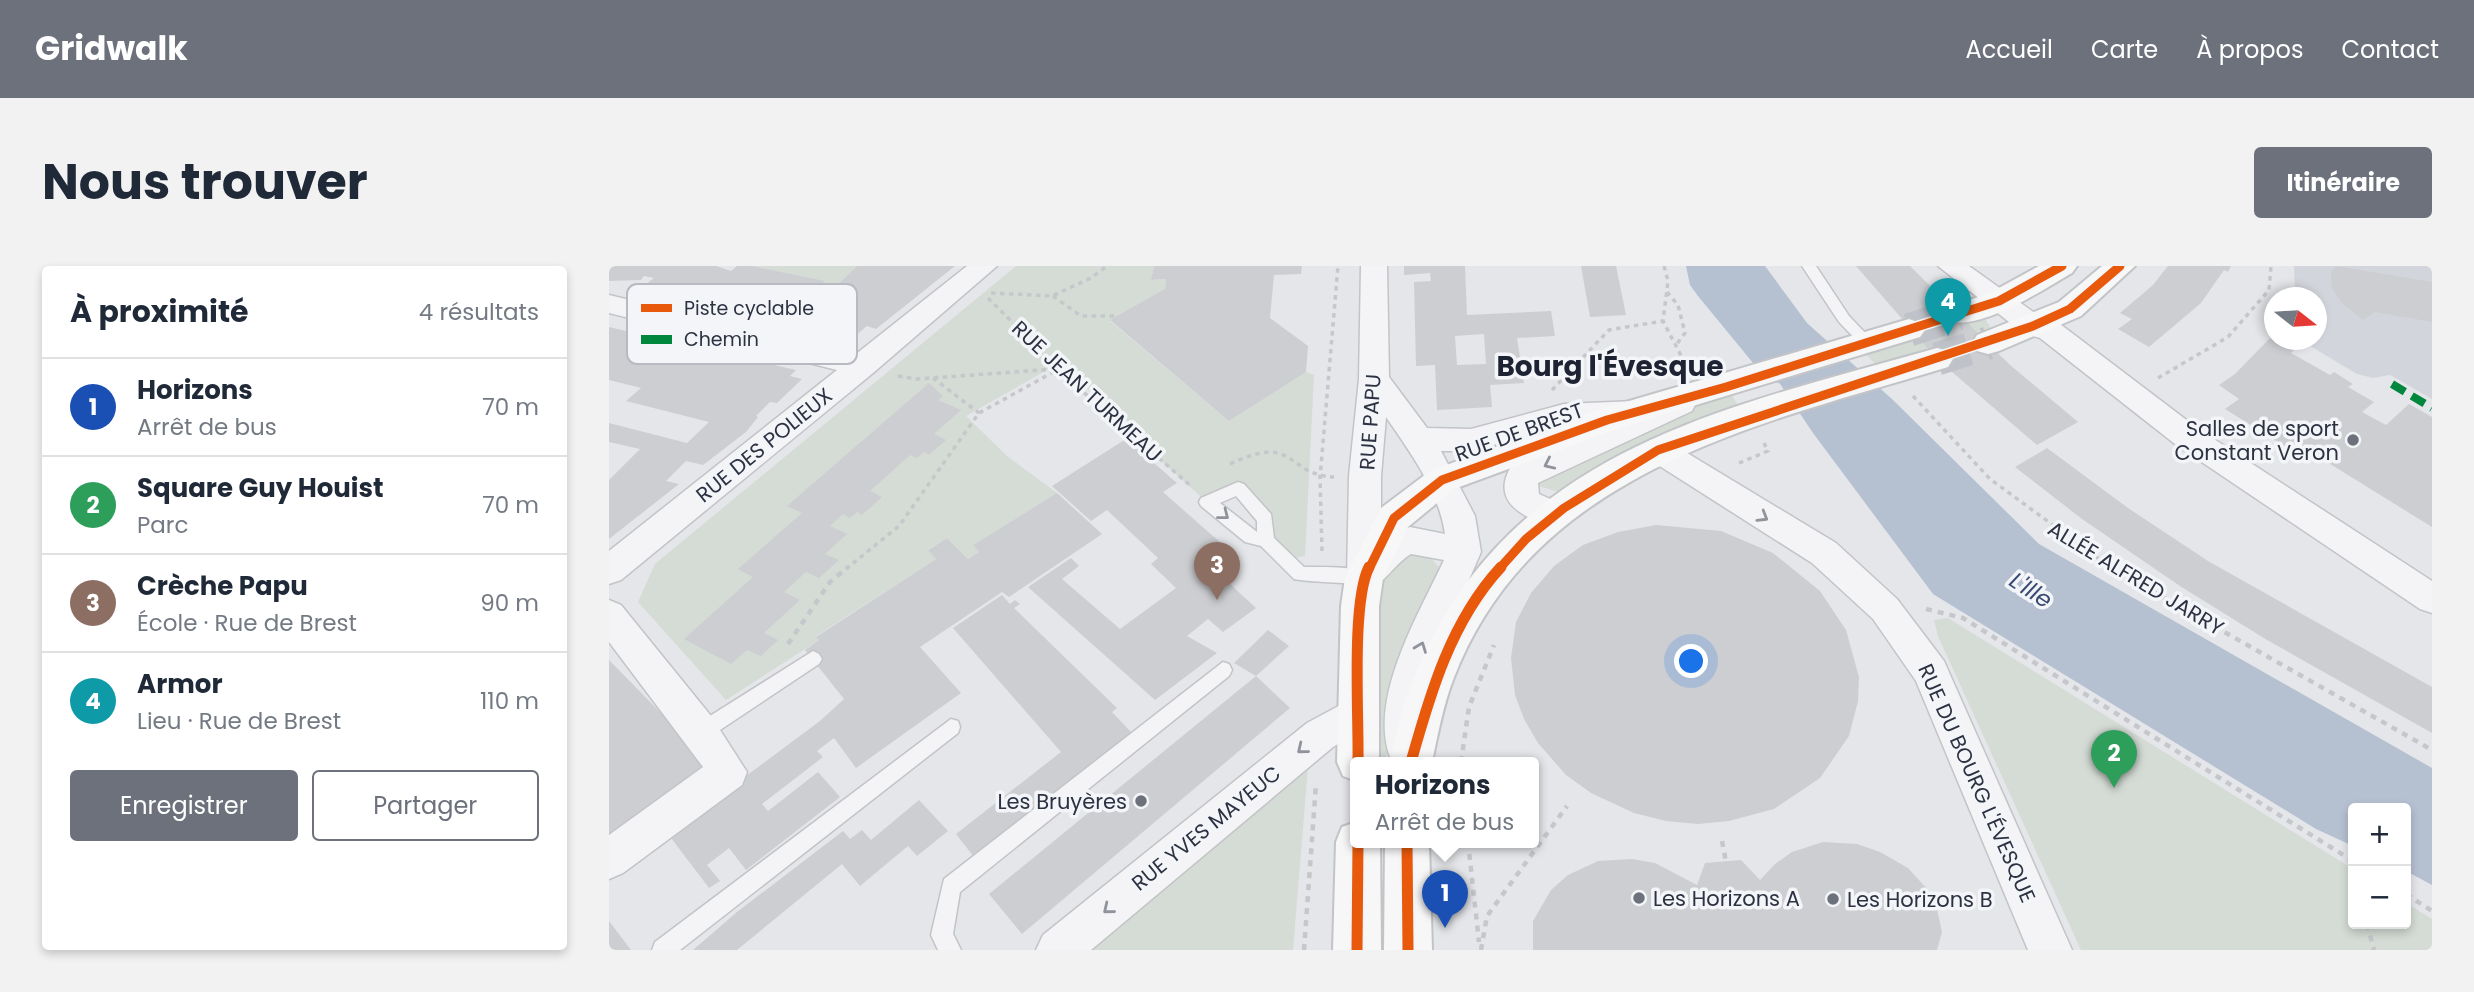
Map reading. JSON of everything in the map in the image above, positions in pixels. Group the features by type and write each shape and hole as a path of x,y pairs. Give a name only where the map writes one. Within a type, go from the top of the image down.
{"main road":[{"path":"1958,314 1999,301 2062,266"},
{"path":"1988,342 2070,309 2120,266"},
{"name":"RUE DE BREST","path":"1359,757 1360,606 1364,578 1394,518 1442,480 1636,412 1693,381 1861,345 1909,330"},
{"path":"1411,757 1436,672 1466,614 1503,563 1552,514 1607,477 1658,450 1937,359"},
{"path":"1357,950 1358,848"},
{"path":"1407,848 1408,950"}],"street":[{"name":"RUE PAPU","path":"1364,578 1365,476 1374,379 1374,266"},
{"path":"1951,266 2033,326 2050,331 2186,436 2432,599"},
{"name":"RUE DES POLIEUX","path":"609,570 863,366 983,279"},
{"path":"609,304 627,308"},
{"path":"855,364 863,366"},
{"path":"1374,379 1418,439 1442,480 1459,516 1464,551 1431,622 1409,685 1403,708 1409,757"},
{"name":"RUE DE BREST","path":"1552,514 1524,501 1521,477 1693,381"},
{"name":"RUE DE BREST","path":"1418,439 1471,440 1564,415 1636,412"},
{"name":"RUE DU BOURG L'ÉVESQUE","path":"1658,450 1824,553 1885,608 1931,671 2050,950"},
{"path":"1364,578 1400,540 1411,539 1464,551"},
{"path":"609,615 701,732 728,772 609,859"},
{"name":"RUE YVES MAYEUC","path":"1058,950 1320,735 1359,712"}],"lane":[{"path":"1809,266 1861,345"},
{"path":"1266,540 1265,519 1238,488 1207,502 1251,537 1266,540 1300,574 1346,573 1364,578"},
{"path":"701,732 813,659"},
{"path":"950,950 942,935 951,886 1223,670"},
{"path":"663,950 951,727"}],"path":[{"path":"1052,296 1091,278 1107,266"},
{"path":"1664,266 1667,291 1663,321 1693,381"},
{"path":"2147,385 2228,337 2269,290 2271,266"},
{"path":"983,279 1052,296 1081,316 1118,316"},
{"path":"1667,291 1678,305 1685,332 1676,346"},
{"path":"1553,395 1551,388 1609,330 1663,321"},
{"path":"918,379 1059,369"},
{"path":"786,646 830,582 899,526 979,413 1059,369"},
{"path":"933,378 979,413"},
{"path":"1222,469 1243,457 1279,452 1320,478"},
{"path":"1190,486 1201,480"},
{"path":"1917,608 1963,618 2348,858"},
{"path":"1462,757 1469,707 1495,642"},
{"path":"1539,844 1567,806"},
{"path":"1722,841 1726,862"},
{"path":"1469,848 1480,949"},
{"path":"1480,949 1487,916 1536,848"},
{"path":"2411,897 2432,911"},
{"path":"2368,929 2374,950"}],"shaded area":[{"path":"752,266 857,266 838,284 821,284 824,281"},
{"path":"1016,266 1154,266 1151,280 1166,279 1165,289 1110,321 1229,421 1306,372 1314,375 1305,556 1286,560 1266,540 1265,519 1238,488 1207,502 1132,435 1061,362 966,416 1007,456 1057,493 973,545 979,552 968,559 947,538 928,549 936,559 816,636 819,640 726,700 638,602 655,564"},
{"path":"2294,266 2432,266 2432,399 2390,375 2373,378 2357,374 2317,350 2327,350 2327,287 2295,287"},
{"path":"1983,316 1994,333 1881,370 1864,352"},
{"path":"1730,392 1738,406 1625,454 1563,493 1538,486 1541,474 1664,414"},
{"path":"1405,554 1432,559 1441,570 1388,741 1386,757 1376,757 1379,581"},
{"path":"1948,618 2348,866 2348,929 2411,929 2411,906 2432,919 2432,950 2081,950 1938,636 1934,620"},
{"path":"1310,742 1293,950 1058,950"}],"water":[{"path":"1712,266 1765,266 1807,323 1893,400 2039,544 2432,768 2432,885 2411,874 2411,803 2348,803 2348,844 2316,829 1933,594 1813,433 1752,342"}],"building":[{"path":"609,266 716,266 731,271 737,266 752,266 825,281 822,284 646,284 654,278 644,276 641,280 609,281"},
{"path":"857,266 955,266 876,329 867,326 857,334 857,284 838,284"},
{"path":"1154,266 1302,266 1301,274 1274,275 1270,318 1308,346 1306,372 1229,421 1110,320 1165,289 1166,279 1151,280"},
{"path":"1404,266 1465,266 1467,315 1551,311 1555,336 1517,338 1524,383 1490,385 1492,407 1437,410 1435,365 1416,366 1414,282 1431,281 1430,273 1404,275","holes":["1484,334 1486,364 1457,365 1455,336"]},
{"path":"1581,266 1616,266 1626,315 1590,317"},
{"path":"1856,266 1910,266 2009,364 2078,422 2037,445 1937,359"},
{"path":"2168,266 2231,266 2228,272 2224,270 2201,303 2149,347 2118,329 2132,319 2120,313 2153,285"},
{"path":"2336,266 2432,282 2432,322 2375,312 2363,320 2341,302 2332,288 2331,272"},
{"path":"609,327 627,331 627,364 770,364 796,370 790,376 802,379 777,403 770,402 756,416 758,417 746,432 703,465 686,461 666,481 679,484 609,539 609,480 640,449 609,442 609,423 687,443 709,422 626,401 641,388 609,380"},
{"name":"Salles de sport Constant Veron","path":"2264,344 2264,350 2294,350 2291,353 2330,375 2334,372 2353,384 2348,387 2374,402 2362,412 2386,425 2409,404 2432,417 2432,527 2314,454 2307,460 2225,409 2239,399 2219,385 2235,374"},
{"path":"929,383 943,396 938,400 961,410 934,434 946,440 929,455 924,452 917,458 910,455 870,491 882,497 862,515 857,512 850,518 843,514 830,526 847,534 825,554 839,560 819,578 806,572 784,592 800,600 764,633 778,640 761,656 747,650 731,664 684,639 753,577 738,569 802,513 787,506"},
{"path":"1126,439 1177,483 1163,492 1230,551 1216,561 1224,569 1218,573 1256,608 1223,632 1208,619 1187,636 1217,653 1155,700 1028,587 1071,558 1079,566 1062,579 1120,629 1176,588 1151,564 1158,558 1107,510 1091,521 1052,486"},
{"path":"2047,448 2128,508 2208,561 2432,687 2432,733 2267,640 2180,586 2082,519 2015,467"},
{"path":"1057,493 1102,534 1009,597 1002,592 920,647 961,693 856,768 834,738 817,751 823,757 762,804 768,811 818,772 840,797 746,870 729,848 707,865 720,881 709,888 668,834 820,721 844,699 805,650 819,640 816,637 936,559 928,550 947,538 968,559 979,552 973,545"},
{"path":"1656,525 1721,531 1773,553 1820,591 1846,630 1859,677 1858,701 1849,736 1820,778 1774,809 1729,821 1698,824 1666,821 1634,813 1591,793 1566,775 1538,743 1524,719 1515,695 1511,658 1516,622 1531,593 1554,566 1583,545 1618,532"},
{"path":"1002,595 1010,604 1015,600 1020,604 1014,608 1117,708 1112,712 1131,732 974,857 956,834 1061,752 953,628"},
{"path":"1268,630 1289,646 1256,676 1234,663"},
{"path":"609,660 706,759 697,783 609,848"},
{"name":"Les Bruyères","path":"1256,676 1290,708 1022,934 989,894"},
{"path":"919,800 948,831 917,856 908,846 860,886 842,864 737,950 693,950 737,912 843,831 850,839 862,830 871,840"},
{"path":"1823,842 1857,844 1880,852 1908,868 1930,892 1936,905 1942,932 1937,950 1533,950 1533,921 1551,890 1568,875 1598,861 1632,859 1655,863 1697,885 1705,863 1741,860 1760,880 1775,864 1792,852"},
{"path":"609,921 631,950 609,950"}],"waterway":[{"name":"L'Ille","path":"1710,266 1715,285 1786,367"}],"tunnel":[{"path":"1909,330 1958,314"},
{"path":"1937,359 1988,343"}],"marked path":[{"path":"2392,384 2432,408"}],"cycle path":[{"path":"1358,757 1360,606 1364,578 1394,518 1442,480 1607,420 1726,387 1999,301 2062,266"},
{"path":"1412,757 1445,656 1468,613 1494,574 1526,539 1607,478 1658,450 2033,326 2070,309 2120,266"},
{"path":"1357,950 1358,848"},
{"path":"1407,848 1408,950"}],"place":[{"name":"Armor","path":"1948,336"},
{"name":"Salles de sport Constant Veron","path":"2353,440"},
{"name":"Crèche Papu","path":"1217,600"},
{"name":"Square Guy Houist","path":"2114,788"},
{"name":"Les Bruyères","path":"1141,801"},
{"name":"Les Horizons A","path":"1639,898"},
{"name":"Les Horizons B","path":"1833,899"},
{"name":"Horizons","path":"1445,928"}],"district":[{"name":"Bourg l'Évesque","path":"1610,366"}]}
